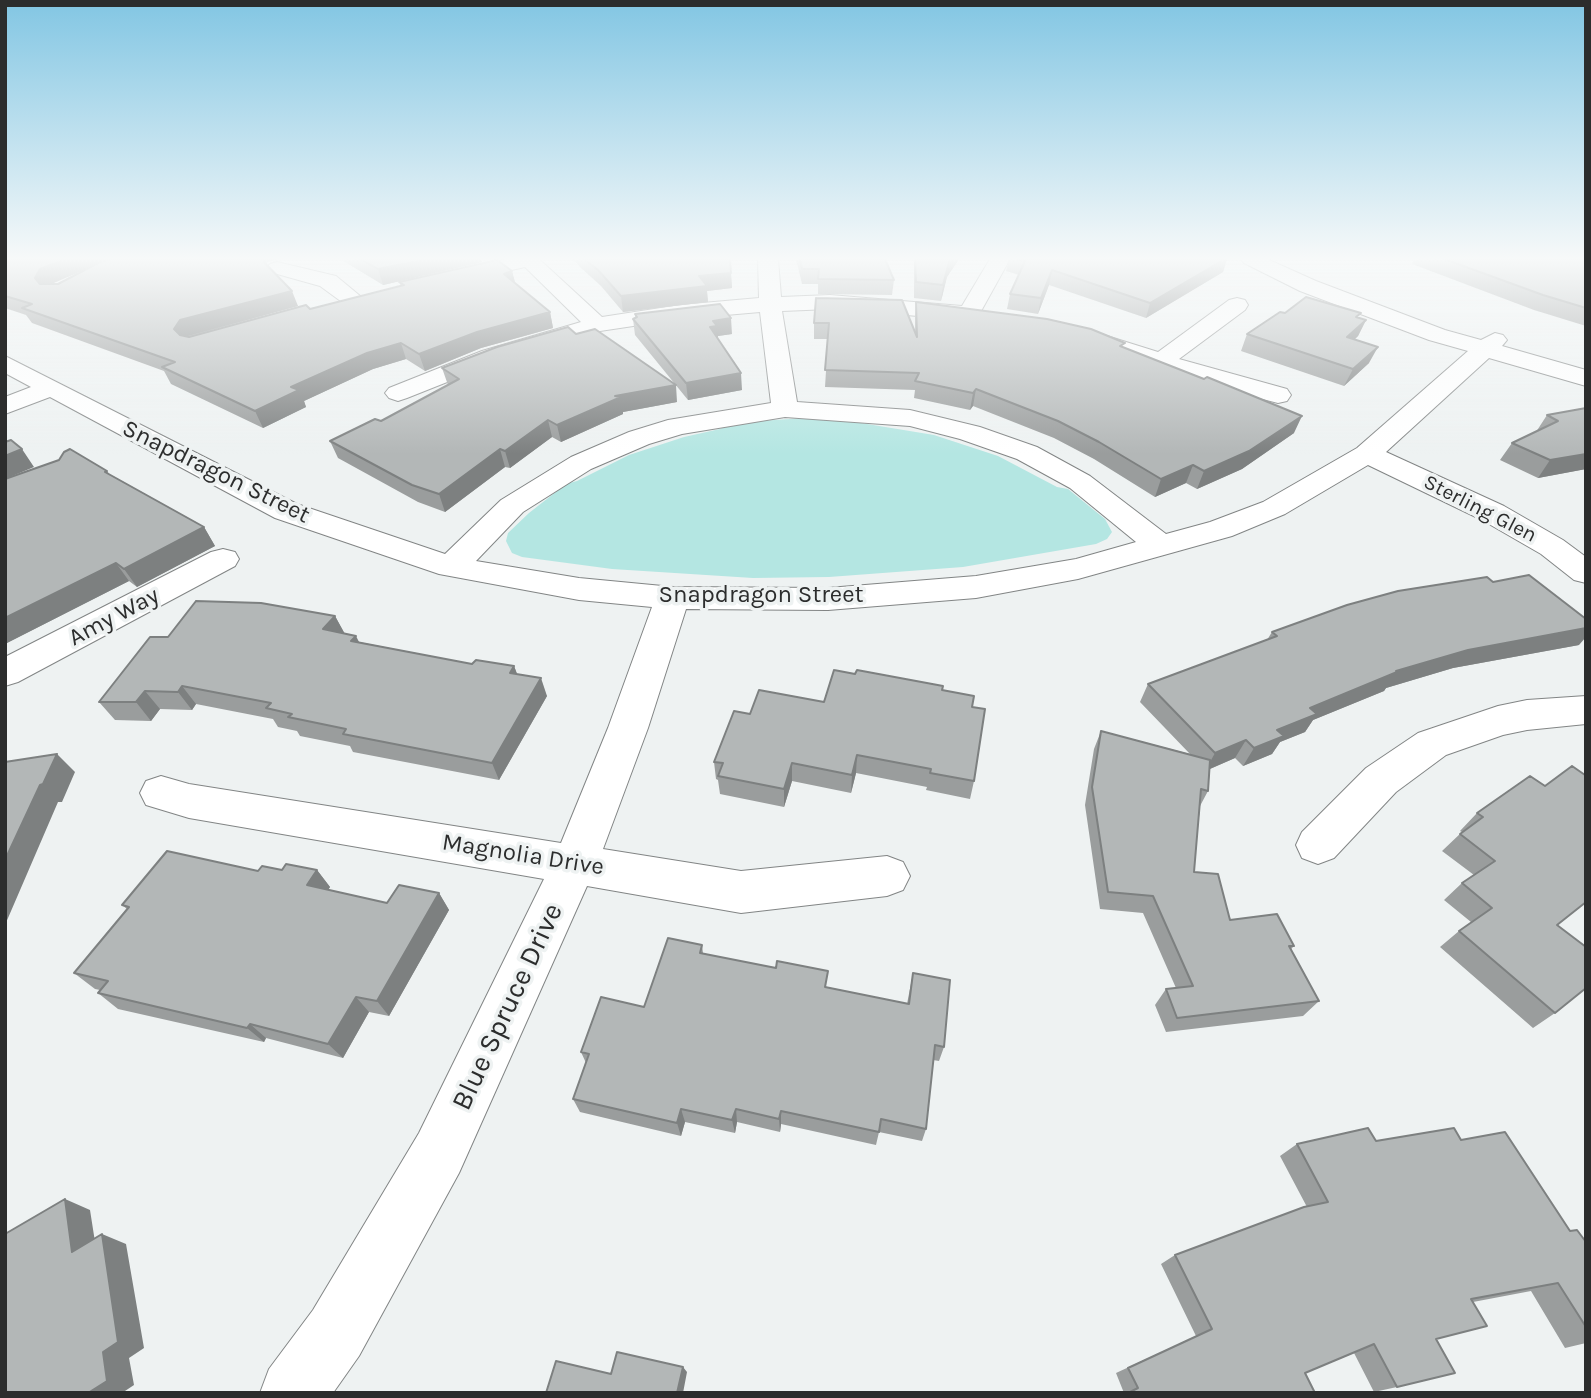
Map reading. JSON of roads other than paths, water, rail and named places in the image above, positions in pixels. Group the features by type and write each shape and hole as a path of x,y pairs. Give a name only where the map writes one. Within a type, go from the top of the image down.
{"street":[{"path":"398,393 491,356 602,324"},
{"path":"773,324 785,409"},
{"path":"1162,360 1211,324"},
{"path":"1419,324 1491,345 1586,366"},
{"path":"1438,324 1586,378"},
{"path":"1058,328 1233,384 1278,395"},
{"name":"Snapdragon Street","path":"5,363 286,511 450,567 579,589 673,597 828,600 976,587 1078,569 1221,529 1274,508 1367,454 1491,345"},
{"path":"5,406 51,388"},
{"path":"450,567 512,506 581,463 639,438 678,426 785,409 909,418 970,433 1027,453 1080,482 1161,547"},
{"name":"Sterling Glen","path":"1367,454 1483,508 1579,561"},
{"name":"Amy Way","path":"5,673 223,559"},
{"name":"Blue Spruce Drive","path":"293,1393 336,1333 439,1153 575,863 628,727 673,597"},
{"path":"1318,845 1381,780 1432,744 1498,721 1527,715 1586,710"},
{"name":"Magnolia Drive","path":"160,793 189,801 741,892 887,876"}]}
